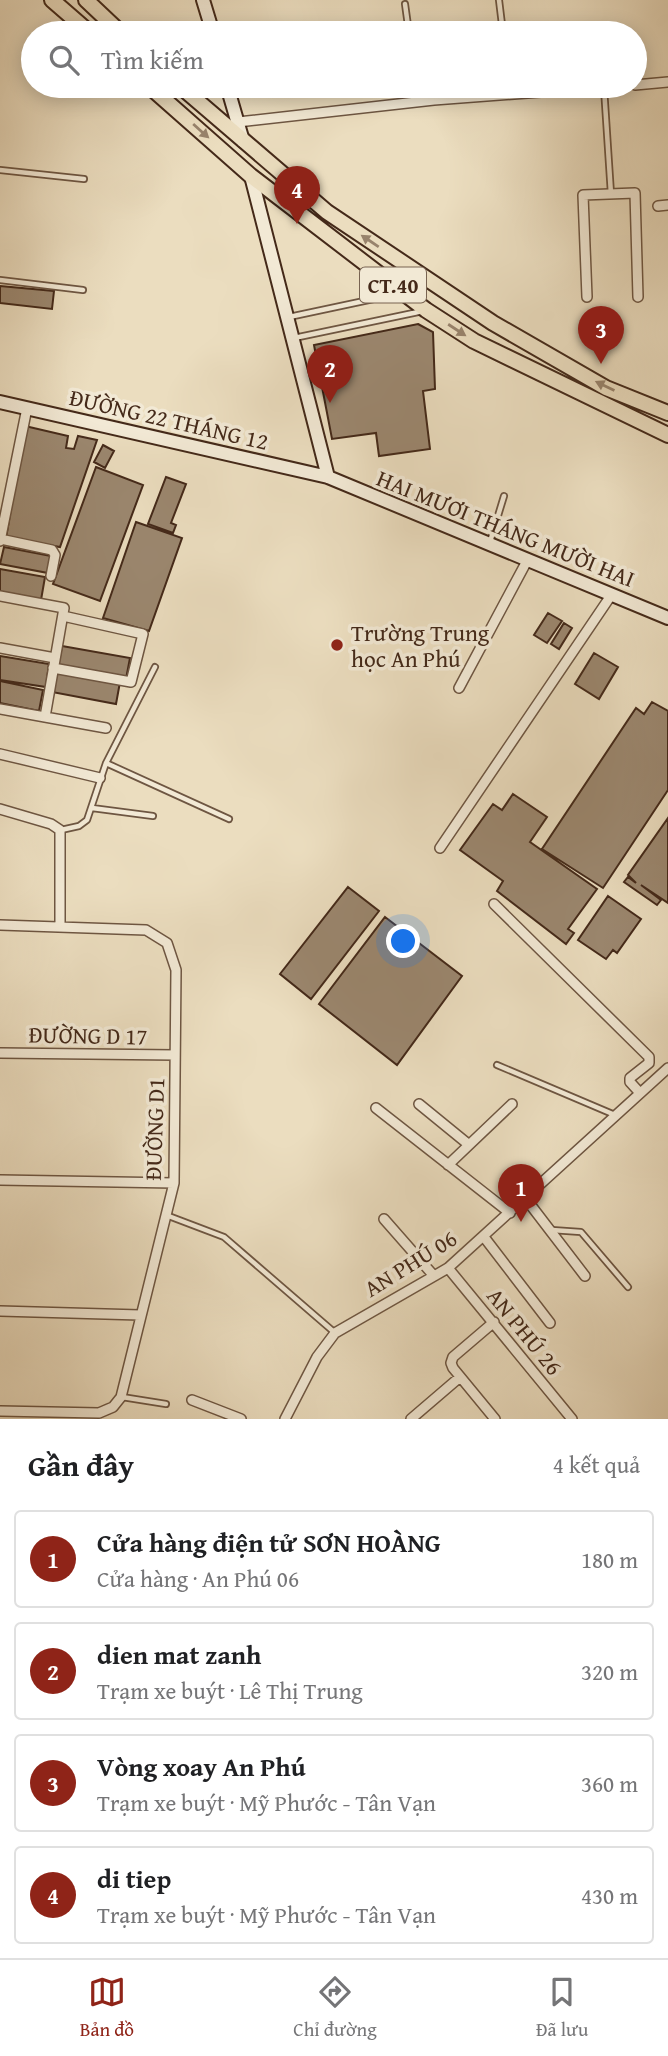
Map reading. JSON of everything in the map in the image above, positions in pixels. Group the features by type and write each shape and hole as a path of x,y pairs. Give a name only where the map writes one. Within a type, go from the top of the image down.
{"main road":[{"path":"52,0 76,21"},
{"path":"86,0 108,21"},
{"path":"203,0 209,21"},
{"name":"CT.40","path":"163,98 251,176 426,310 474,341 668,435"},
{"name":"CT.40","path":"194,98 327,212 493,323 606,388 668,413"},
{"path":"231,98 328,477"},
{"name":"ĐƯỜNG 22 THÁNG 12","path":"0,402 328,477"},
{"name":"HAI MƯƠI THÁNG MƯỜI HAI","path":"328,477 668,618"}],"street":[{"path":"647,84 668,82"},
{"path":"238,122 443,98"},
{"path":"587,297 583,195 635,193 638,297"},
{"path":"27,408 0,540 52,550 55,555 51,576"},
{"path":"458,688 528,559"},
{"path":"440,848 612,594"},
{"path":"0,596 64,608 45,717"},
{"path":"0,648 131,682 143,634 63,616"},
{"path":"0,709 106,728"},
{"path":"0,754 100,778"},
{"path":"0,809 51,824 60,830 61,927"},
{"path":"494,904 649,1057 649,1063 630,1078 630,1082 640,1093"},
{"name":"ĐƯỜNG D1","path":"0,925 146,930 167,943 176,970 174,1183 121,1397"},
{"name":"ĐƯỜNG D 17","path":"0,1054 176,1055"},
{"name":"AN PHÚ 06","path":"285,1419 317,1357 335,1333 448,1268 668,1068"},
{"path":"419,1104 468,1144"},
{"path":"448,1165 512,1104"},
{"path":"376,1108 510,1213"},
{"path":"0,1180 174,1183"},
{"path":"526,1199 585,1276"},
{"path":"384,1219 434,1276"},
{"path":"484,1237 550,1323"},
{"name":"AN PHÚ 26","path":"448,1268 572,1419"},
{"path":"0,1311 140,1315"},
{"path":"492,1418 451,1363 453,1357 494,1322"},
{"path":"411,1419 460,1377"},
{"path":"0,1410 99,1413 113,1407 121,1397"},
{"path":"191,1401 241,1419"}],"lane":[{"path":"499,0 502,21"},
{"path":"405,4 407,21"},
{"path":"605,98 611,195"},
{"path":"0,170 84,179"},
{"path":"0,281 83,290"},
{"path":"289,317 403,292"},
{"path":"293,338 426,310"},
{"path":"490,543 504,496"},
{"path":"60,830 79,826 87,820 106,763 155,667"},
{"path":"106,763 229,819"},
{"path":"92,808 153,816"},
{"path":"497,1065 616,1115"},
{"path":"166,1214 224,1237 335,1333"},
{"path":"551,1229 581,1232 628,1287"},
{"path":"121,1397 166,1404"}],"building":[{"path":"0,286 54,291 52,309 0,303"},
{"path":"418,324 433,332 435,389 423,391 430,449 379,456 376,433 332,439 314,345"},
{"path":"25,426 68,436 66,448 74,449 78,436 97,440 60,547 6,538"},
{"path":"103,445 114,451 105,468 94,462"},
{"path":"96,467 143,485 100,601 53,584"},
{"path":"166,477 186,484 171,523 176,525 173,533 148,524"},
{"path":"136,522 182,538 149,631 103,618"},
{"path":"4,547 51,556 48,573 0,564"},
{"path":"0,569 45,577 41,600 0,593"},
{"path":"548,613 562,621 547,643 534,635"},
{"path":"564,623 572,628 559,649 551,644"},
{"path":"62,646 130,658 126,679 58,667"},
{"path":"594,653 618,667 599,699 575,684"},
{"path":"0,656 49,664 46,687 0,680"},
{"path":"56,670 120,682 116,704 52,692"},
{"path":"0,681 43,690 39,711 0,703"},
{"path":"652,702 668,711 668,790 603,888 542,849 636,708 644,714"},
{"path":"513,794 547,817 530,842 597,889 568,929 574,933 566,944 497,891 503,881 460,850 493,804 502,810"},
{"path":"668,818 668,903 641,885 661,900 657,905 624,882 628,877 636,883 628,875"},
{"path":"348,887 379,911 311,999 280,974"},
{"path":"608,896 641,919 617,953 613,950 606,959 578,940"},
{"path":"385,917 462,976 397,1065 319,1004"}],"place":[{"name":"di tiep","path":"297,224"},
{"name":"Vòng xoay An Phú","path":"601,364"},
{"name":"dien mat zanh","path":"330,403"},
{"name":"Trường Trung học An Phú","path":"337,645"},
{"name":"Cửa hàng điện tử SƠN HOÀNG","path":"521,1222"}]}
